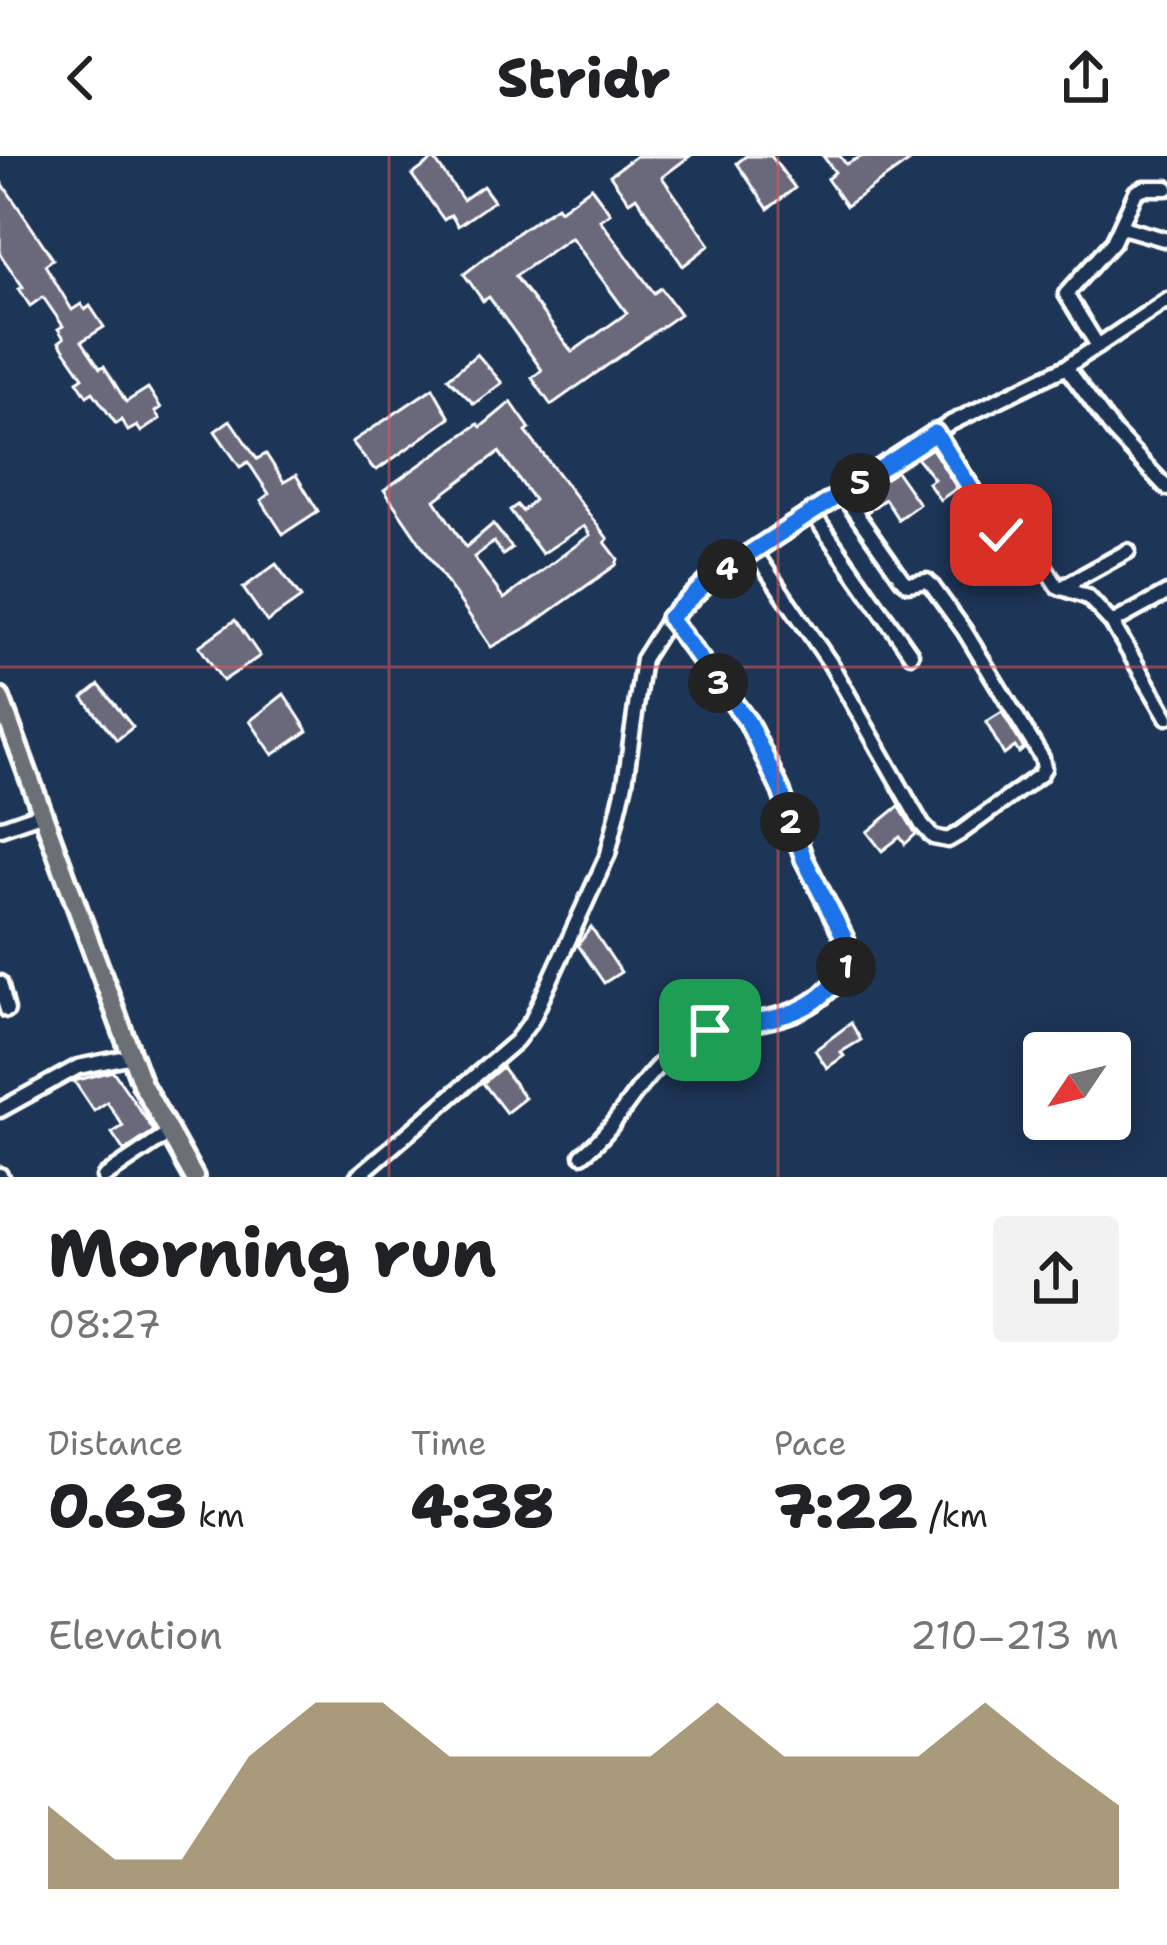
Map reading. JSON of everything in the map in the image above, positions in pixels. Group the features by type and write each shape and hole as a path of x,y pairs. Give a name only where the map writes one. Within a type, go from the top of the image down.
{"main road":[{"path":"0,698 132,1056 168,1135 194,1177"}],"street":[{"path":"1098,346 1066,294 1102,255 1136,192 1167,188"},
{"path":"1121,226 1167,240"},
{"path":"357,1177 516,1041 532,1020 608,854 625,783 643,659 669,618 713,577 935,433 1066,367 1167,300"},
{"path":"1066,367 1114,432 1167,488"},
{"path":"935,433 1001,535 1045,567 1061,588 1088,597 1112,623 1167,717"},
{"path":"754,553 830,663 922,825 933,837 947,840 960,833 1040,775 1042,758 932,586 927,581 908,584 902,579 842,494"},
{"path":"813,514 911,654"},
{"path":"1061,588 1128,551"},
{"path":"1112,623 1167,592"},
{"path":"582,1155 603,1139 652,1069 679,1047 710,1030 818,1004 850,960 845,939 804,859 781,791 748,722 669,618"},
{"path":"0,828 44,814"},
{"path":"0,983 7,1010"},
{"path":"0,1110 78,1067 132,1056"},
{"path":"104,1177 168,1135"}],"building":[{"path":"636,156 690,156 662,177 710,245 683,266 636,197 629,202 610,175"},
{"path":"746,156 771,156 795,188 768,209 737,163"},
{"path":"823,156 840,156 846,164 863,156 917,156 846,206 827,179 835,172"},
{"path":"434,159 463,200 483,186 494,201 458,226 451,215 444,220 412,175"},
{"path":"0,180 53,259 45,265 72,310 81,304 85,310 90,306 104,327 82,341 100,368 104,366 126,402 148,388 161,408 155,412 160,419 141,432 137,426 128,431 121,420 116,424 93,392 87,396 77,381 83,377 59,342 64,338 58,329 63,326 43,297 30,306 19,289 23,287 0,254"},
{"path":"591,187 610,213 600,220 654,293 661,288 680,314 551,405 532,378 542,370 489,297 483,301 464,274 557,206 560,210","holes":["571,237 627,313 572,352 515,276"]},
{"path":"477,354 502,383 474,404 448,378"},
{"path":"433,388 450,418 377,470 373,468 352,442"},
{"path":"511,402 530,429 526,432 608,539 605,542 618,559 531,625 491,647 384,490 478,424 481,427","holes":["499,452 534,500 522,511 517,505 510,510 542,554 584,526 590,535 504,599 474,557 494,542 503,555 512,548 493,524 466,547 435,500"]},
{"path":"230,420 257,459 266,454 284,482 296,475 318,511 283,534 261,500 269,494 248,462 240,467 215,431"},
{"path":"932,448 957,488 940,500 928,483 934,479 917,458"},
{"path":"896,471 919,504 898,519 885,499 867,512 857,497"},
{"path":"276,564 301,598 267,622 243,588"},
{"path":"235,620 260,656 223,681 199,646"},
{"path":"99,685 133,727 117,740 83,698"},
{"path":"284,694 308,731 273,755 250,721"},
{"path":"1002,712 1024,749 1019,753 1015,747 1004,755 986,722"},
{"path":"899,806 916,834 905,844 900,837 882,851 867,832"},
{"path":"591,927 621,972 604,983 578,945"},
{"path":"851,1023 861,1040 827,1068 815,1050"},
{"path":"502,1067 525,1098 506,1113 483,1083"},
{"path":"113,1071 154,1131 124,1151 112,1133 123,1126 107,1102 94,1111 74,1081"}],"route":[{"path":"710,1030 818,1004 850,960 845,939 804,859 781,791 748,722 669,618 713,577 935,433 1001,535"}]}
